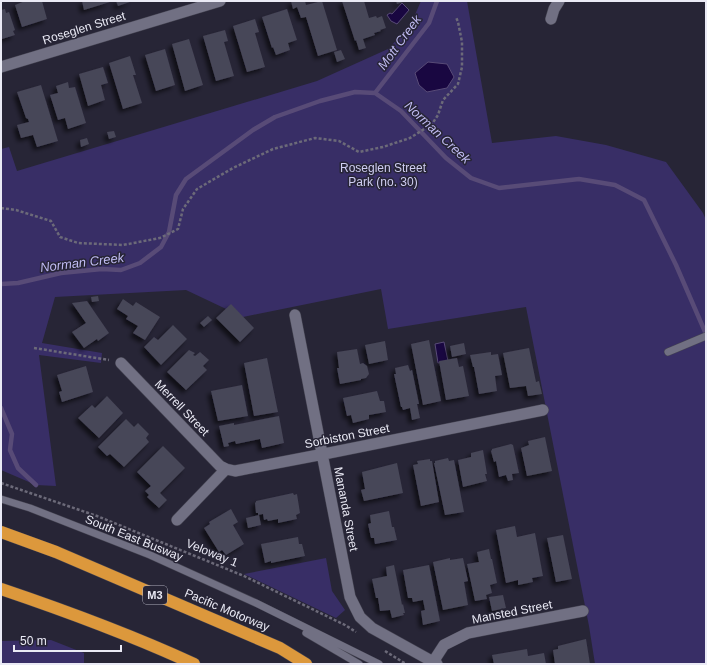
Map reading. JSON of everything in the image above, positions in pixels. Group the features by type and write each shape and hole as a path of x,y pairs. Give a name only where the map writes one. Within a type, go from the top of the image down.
{"highway":[{"name":"Pacific Motorway","path":"1,532 56,552 273,645 306,664"},
{"path":"1,588 121,633 194,664"}],"street":[{"name":"Roseglen Street","path":"1,67 220,1"},
{"path":"551,19 554,9 559,1"},
{"name":"Mananda Street","path":"295,315 350,597 360,617 372,628 435,663"},
{"name":"Merrell Street","path":"121,363 220,466 226,469"},
{"name":"Sorbiston Street","path":"226,469 235,471 322,455 543,410"},
{"path":"177,520 226,469"},
{"name":"Mansted Street","path":"435,663 444,645 468,633 583,611"}],"lane":[{"path":"668,352 706,336"},
{"name":"South East Busway","path":"1,499 30,508 150,555 256,603 379,664"},
{"name":"South East Busway","path":"256,603 359,664"}],"path":[{"path":"1,208 16,210 50,221 60,237 78,243 123,245 160,238 178,228 183,209 197,189 233,168 273,149 315,138 339,141 359,152 383,147 412,137 432,124 438,115 443,100 458,84 462,66 462,42 456,16"},
{"path":"34,348 121,363"},
{"name":"Veloway 1","path":"1,483 97,516 244,576 345,625 357,633"},
{"path":"382,649 406,664"}],"green space":[{"name":"Roseglen Street Park (no. 30)","path":"421,1 467,1 492,143 556,136 606,145 666,162 703,213 706,220 706,664 595,664 589,626 526,307 388,329 381,289 243,317 186,290 55,297 42,343 102,353 101,363 39,355 56,486 36,485 1,470 1,149 9,147 17,171 317,81 388,49 410,26"},
{"path":"326,558 332,591 345,610 336,618 244,574"},
{"path":"51,640 84,653 84,664 1,664 1,641"}],"shaded area":[{"path":"402,3 409,10 397,24 391,21 387,15 390,13 392,14"},
{"path":"428,62 447,64 454,77 447,88 427,92 419,85 415,73"},
{"path":"444,342 448,361 438,363 435,344"}],"building":[{"path":"25,1 42,1 47,19 22,27 15,5"},
{"path":"82,1 109,1 110,2 84,10"},
{"path":"116,1 133,1 118,6"},
{"path":"291,1 305,1 306,5 322,1 337,50 318,56 306,17 301,18 297,7 293,9"},
{"path":"342,1 364,1 369,18 376,16 377,18 382,16 386,28 374,33 375,35 363,39 366,48 359,50"},
{"path":"396,1 406,1 397,4"},
{"path":"5,9 6,13 9,12 15,30 13,31 15,35 2,39 1,10"},
{"path":"287,9 297,40 288,43 290,50 276,55 273,47 272,48 262,17"},
{"path":"255,19 259,32 255,33 265,67 247,72 233,26"},
{"path":"225,30 228,41 224,42 234,76 216,81 203,36"},
{"path":"189,39 203,85 185,91 172,44"},
{"path":"165,49 175,85 156,91 145,55"},
{"path":"341,50 345,59 337,62 334,52"},
{"path":"130,56 136,75 133,75 142,103 123,109 109,63"},
{"path":"103,67 108,83 101,85 105,100 88,106 79,74"},
{"path":"68,82 69,88 75,87 86,123 68,129 65,118 58,120 50,95 58,93 56,86"},
{"path":"41,85 58,141 37,147 33,135 21,138 17,125 29,122 26,118 17,92"},
{"path":"114,131 116,137 109,139 107,132"},
{"path":"87,138 89,144 81,147 80,140"},
{"path":"98,296 99,301 92,302 91,297"},
{"path":"123,299 133,306 136,302 160,317 145,340 133,333 138,326 126,319 128,316 117,309"},
{"path":"87,301 109,333 98,341 97,339 84,348 72,332 86,323 72,303"},
{"path":"231,304 254,328 240,342 216,318"},
{"path":"208,316 212,320 204,327 200,323"},
{"path":"173,325 187,339 161,365 144,347 154,337 158,340"},
{"path":"429,340 441,401 423,405 411,344"},
{"path":"385,341 388,360 369,364 365,345"},
{"path":"464,343 466,354 452,357 450,346"},
{"path":"529,348 536,382 539,381 542,394 528,396 526,386 510,388 503,353"},
{"path":"357,349 360,364 363,363 367,366 369,374 366,378 361,380 340,384 337,368 339,368 337,352"},
{"path":"189,350 195,353 193,355 195,356 200,352 209,360 203,366 207,370 186,390 167,372"},
{"path":"491,352 491,355 498,354 502,375 495,376 497,391 479,394 470,355"},
{"path":"267,358 278,412 254,416 244,363"},
{"path":"457,358 459,367 463,366 469,396 446,400 439,361"},
{"path":"408,365 410,371 412,370 419,404 417,404 420,418 412,420 410,408 403,410 401,407 394,374 396,374 395,368"},
{"path":"86,366 93,392 62,402 59,392 62,391 57,375"},
{"path":"242,385 248,416 218,421 211,391"},
{"path":"377,391 380,401 384,401 386,412 369,415 369,419 353,423 351,415 347,416 343,398"},
{"path":"107,396 123,413 99,438 78,418 92,405 95,408"},
{"path":"279,416 284,443 262,448 260,439 236,444 235,441 228,443 229,446 224,447 219,426 234,423 234,425"},
{"path":"126,419 134,427 138,423 149,434 146,438 149,442 124,467 110,454 107,456 98,447"},
{"path":"545,437 552,471 527,476 521,448 529,445 528,441"},
{"path":"511,444 513,445 519,473 512,474 513,480 508,481 506,475 499,477 496,461 494,462 491,451 492,449"},
{"path":"163,446 185,468 160,493 167,500 159,508 147,497 149,495 145,491 151,486 137,472"},
{"path":"483,450 487,481 463,487 458,460 471,457 471,453"},
{"path":"448,458 449,461 454,460 464,512 445,515 434,463 435,461"},
{"path":"430,459 430,461 432,461 439,502 421,506 413,465 418,464 417,461"},
{"path":"397,463 403,493 364,501 361,490 365,489 362,472"},
{"path":"293,493 294,495 297,494 300,513 296,515 297,519 278,523 278,519 268,521 267,519 264,520 263,514 258,515 258,513 256,513 256,501"},
{"path":"231,509 238,522 233,525 244,544 226,555 222,550 219,552 204,528 210,524 209,522"},
{"path":"389,511 392,527 394,527 397,540 375,544 374,538 371,538 368,524 371,523 370,515"},
{"path":"259,515 261,525 248,528 246,518"},
{"path":"515,526 517,537 535,533 543,576 532,578 533,582 518,585 518,580 506,583 496,530"},
{"path":"563,535 572,579 556,582 547,538"},
{"path":"298,537 299,544 302,544 305,556 265,563 261,544"},
{"path":"489,549 497,583 490,585 492,593 486,595 487,599 475,601 467,564 479,562 477,552"},
{"path":"450,558 450,560 463,558 468,581 464,582 468,605 443,610 433,562"},
{"path":"394,565 405,613 403,613 404,615 392,618 390,610 380,611 378,598 376,598 372,579 387,576 386,567"},
{"path":"429,565 440,621 423,625 421,611 425,610 423,600 413,602 412,598 408,598 403,570"},
{"path":"503,595 506,608 492,611 489,597"},
{"path":"586,639 590,664 555,664 553,650 558,649 558,646"},
{"path":"527,649 528,656 544,653 546,664 494,664 492,655"}],"waterway":[{"name":"Mott Creek","path":"375,93 429,23 437,1"},
{"name":"Norman Creek","path":"1,284 18,283 61,273 102,269 121,270 140,263 161,247 169,232 176,195 186,179 253,130 275,117 320,101 355,92 375,93 401,111 446,158 471,178 499,188 579,179 615,185 644,200 676,265 706,334"},
{"path":"1,408 12,434 10,450 18,468 36,485"}]}
